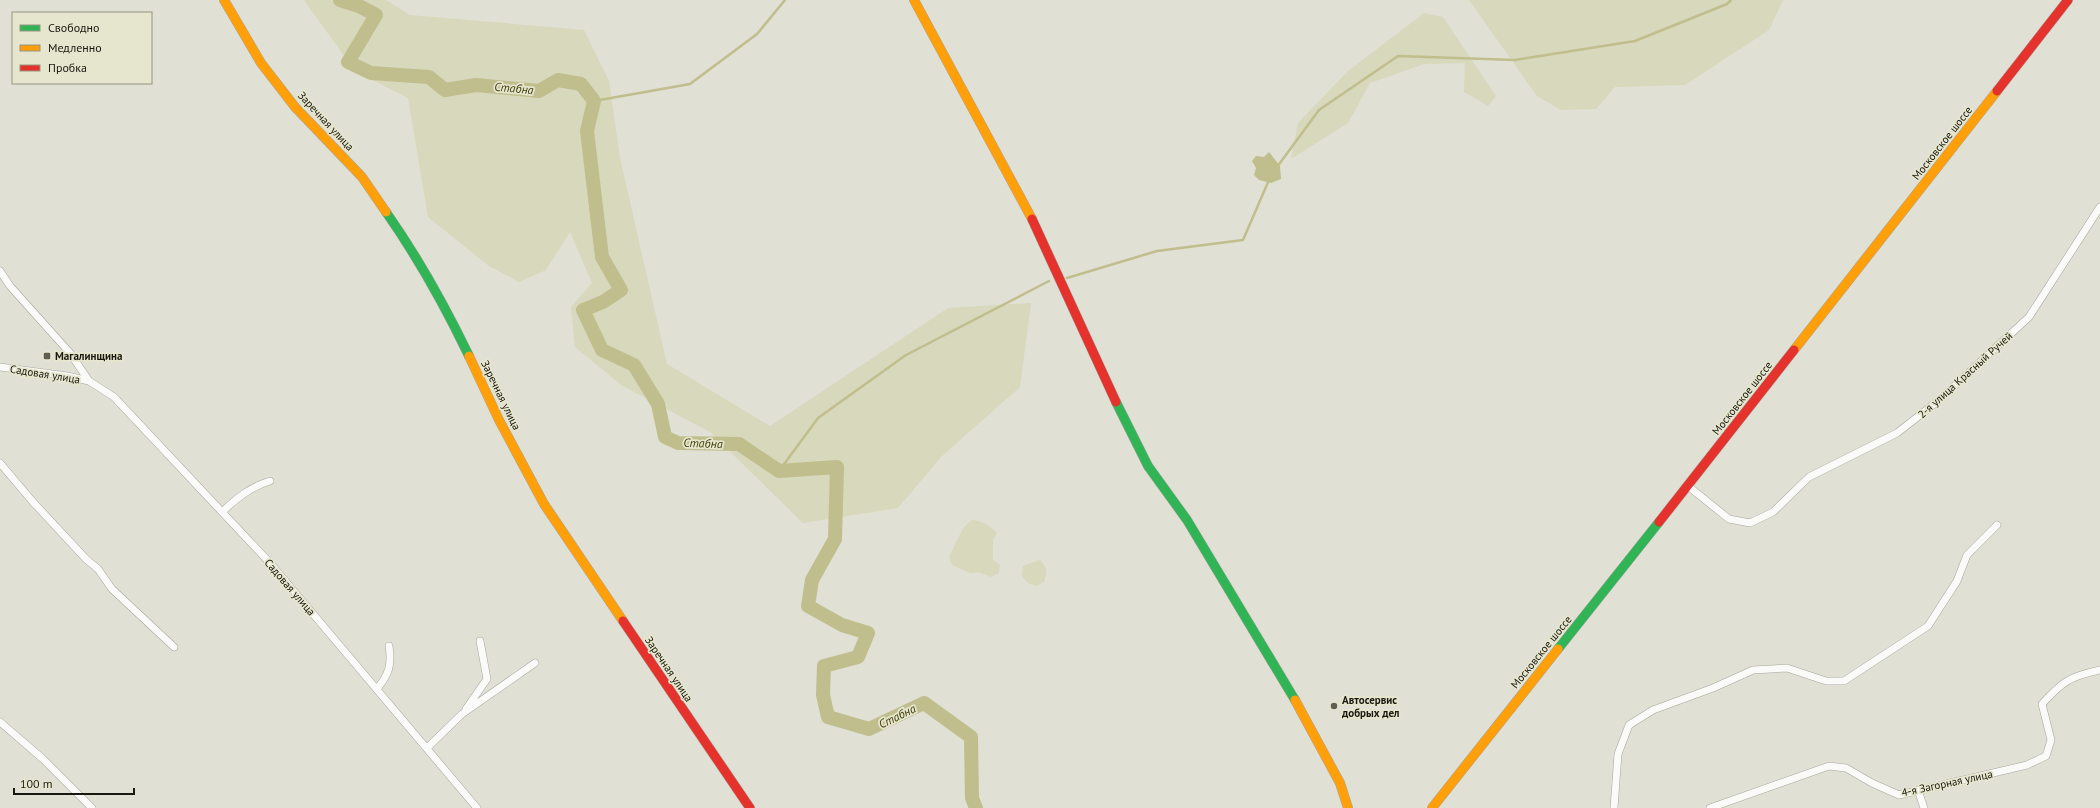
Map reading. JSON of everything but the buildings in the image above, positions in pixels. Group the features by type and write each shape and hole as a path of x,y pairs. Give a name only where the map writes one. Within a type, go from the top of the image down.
{"street":[{"name":"Заречная улица","path":"224,0 253,49 278,85 295,107 362,177 412,249 442,300 499,420 544,504 750,808"},
{"path":"914,0 1036,226 1119,408 1148,466 1187,520 1280,673 1340,783 1348,808"},
{"name":"Московское шоссе","path":"1432,808 1688,486 2068,0"},
{"name":"2-я улица Красный Ручей","path":"1688,486 1729,519 1750,523 1773,512 1809,477 1897,433 1938,401 2029,317 2100,207"},
{"name":"Садовая улица","path":"0,271 10,286 70,353 89,381"},
{"name":"Садовая улица","path":"0,367 68,376 89,381 114,397 270,563 477,808"},
{"path":"0,463 33,502 86,559 98,569 112,589 174,647"},
{"path":"222,512 241,494 257,485 270,481"},
{"path":"1614,808 1618,754 1629,725 1654,710 1713,688 1752,670 1787,668 1826,681 1844,680 1928,626 1957,580 1966,555 1997,525"},
{"path":"462,714 487,679 480,641"},
{"path":"377,689 388,675 391,656 389,646"},
{"path":"427,748 462,714 535,663"},
{"name":"4-я Загорная улица","path":"1710,808 1829,766 1846,768 1872,783 1899,795 2027,765 2046,756 2050,740 2042,704 2059,685 2075,676 2100,670"},
{"path":"0,722 42,759 92,808"},
{"path":"1918,790 1924,808"}],"green space":[{"path":"304,0 386,0 410,15 584,30 609,81 620,158 667,364 770,426 948,308 1031,303 1020,387 941,457 898,508 803,523 710,432 621,385 575,347 571,307 592,283 570,232 546,270 519,282 489,266 428,217 408,98 355,71"},
{"path":"1469,0 1783,0 1769,30 1685,85 1615,87 1596,109 1561,110 1537,96"},
{"path":"1424,13 1443,17 1496,96 1488,106 1464,92 1465,63 1424,64 1370,83 1348,123 1291,159 1298,123 1348,71"},
{"path":"971,520 979,521 991,527 997,533 993,539 993,560 1000,565 999,573 991,577 978,572 970,573 952,565 949,557 962,530"},
{"path":"1040,560 1046,568 1046,575 1044,582 1036,586 1028,583 1022,576 1023,566"}],"shaded area":[{"path":"1269,152 1280,166 1281,179 1271,183 1259,180 1254,175 1256,168 1252,161 1256,156 1264,157"}],"waterway":[{"name":"Стабна","path":"340,0 359,6 376,15 348,62 371,73 429,77 445,90 476,85 539,91 558,80 581,84 594,101 587,131 602,257 621,290 603,302 583,310 602,350 634,365 658,404 665,437 678,443 739,444 779,471 837,467 835,539 812,580 808,606 842,625 868,633 858,657 824,666 823,695 828,717 869,729 924,703 971,737 972,798 976,808"},
{"path":"594,101 690,84 757,34 785,0"},
{"path":"1277,167 1319,110 1398,56 1515,60 1635,41 1727,4 1731,0"},
{"path":"1067,278 1157,251 1243,240 1269,180"},
{"path":"779,471 818,418 906,355 1049,281"}],"traffic: fast":[{"path":"386,212 430,282 469,356"},
{"path":"1116,402 1148,466 1187,520 1295,700"},
{"path":"1558,649 1659,522"}],"traffic: slow":[{"path":"224,0 261,63 295,107 362,177 386,212"},
{"path":"914,0 1032,219"},
{"path":"1794,350 1997,91"},
{"path":"469,356 499,420 544,504 623,621"},
{"path":"1432,808 1558,649"},
{"path":"1295,700 1340,783 1348,808"}],"traffic: jam":[{"path":"1997,91 2068,0"},
{"path":"1032,219 1116,402"},
{"path":"1659,522 1794,350"},
{"path":"623,621 750,808"}],"place":[{"name":"Магалинщина","path":"47,356"},
{"name":"Автосервис добрых дел","path":"1334,706"}]}
